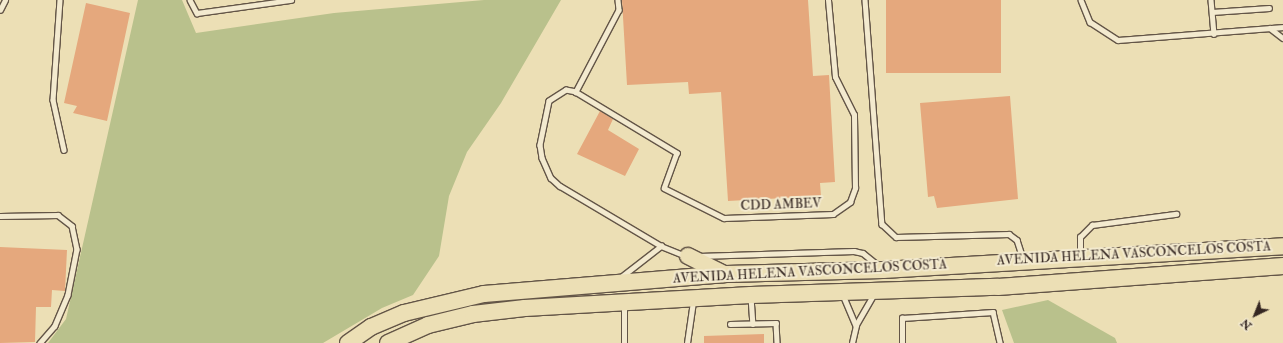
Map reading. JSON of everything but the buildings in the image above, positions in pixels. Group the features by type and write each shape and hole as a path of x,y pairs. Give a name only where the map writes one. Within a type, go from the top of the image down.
{"highway":[{"name":"AVENIDA HELENA VASCONCELOS COSTA","path":"348,343 371,327 436,304 484,294 726,274 883,270 1023,260 1283,246"},
{"path":"688,256 726,274"},
{"name":"AVENIDA HELENA VASCONCELOS COSTA","path":"388,343 428,325 473,314 751,295 875,293 998,287 1283,266"}],"lane":[{"path":"0,10 5,0"},
{"path":"60,0 53,100 64,150"},
{"path":"190,0 197,13 291,0"},
{"path":"618,0 619,10 576,92 566,90 549,101 540,145 545,167 560,186 661,246 688,256 854,251 870,257 883,270"},
{"name":"CDD AMBEV","path":"576,92 677,153 664,188 724,218 833,214 850,202 855,188 854,115 835,77 828,0"},
{"path":"865,0 882,224 896,237 1009,234 1017,240 1023,260"},
{"path":"1081,0 1090,22 1118,40 1214,34 1283,27"},
{"path":"1211,0 1214,34"},
{"path":"1212,12 1269,8"},
{"path":"1270,28 1283,38"},
{"path":"1080,257 1080,237 1092,225 1176,214"},
{"path":"0,216 58,215 72,226 77,249 68,295 55,326 40,343"},
{"path":"613,284 661,246"},
{"path":"852,343 856,325 875,293"},
{"path":"842,294 856,325"},
{"path":"751,295 753,324"},
{"path":"687,343 693,300"},
{"path":"624,303 624,343"},
{"path":"902,343 902,318 993,312 1000,343"},
{"path":"730,324 776,323 777,343"}],"green space":[{"path":"138,0 182,0 196,33 334,13 484,0 561,0 501,103 467,152 449,196 439,256 413,295 382,308 323,343 48,343 66,319"},
{"path":"1048,300 1115,338 1117,343 1014,343 1002,310"}]}
